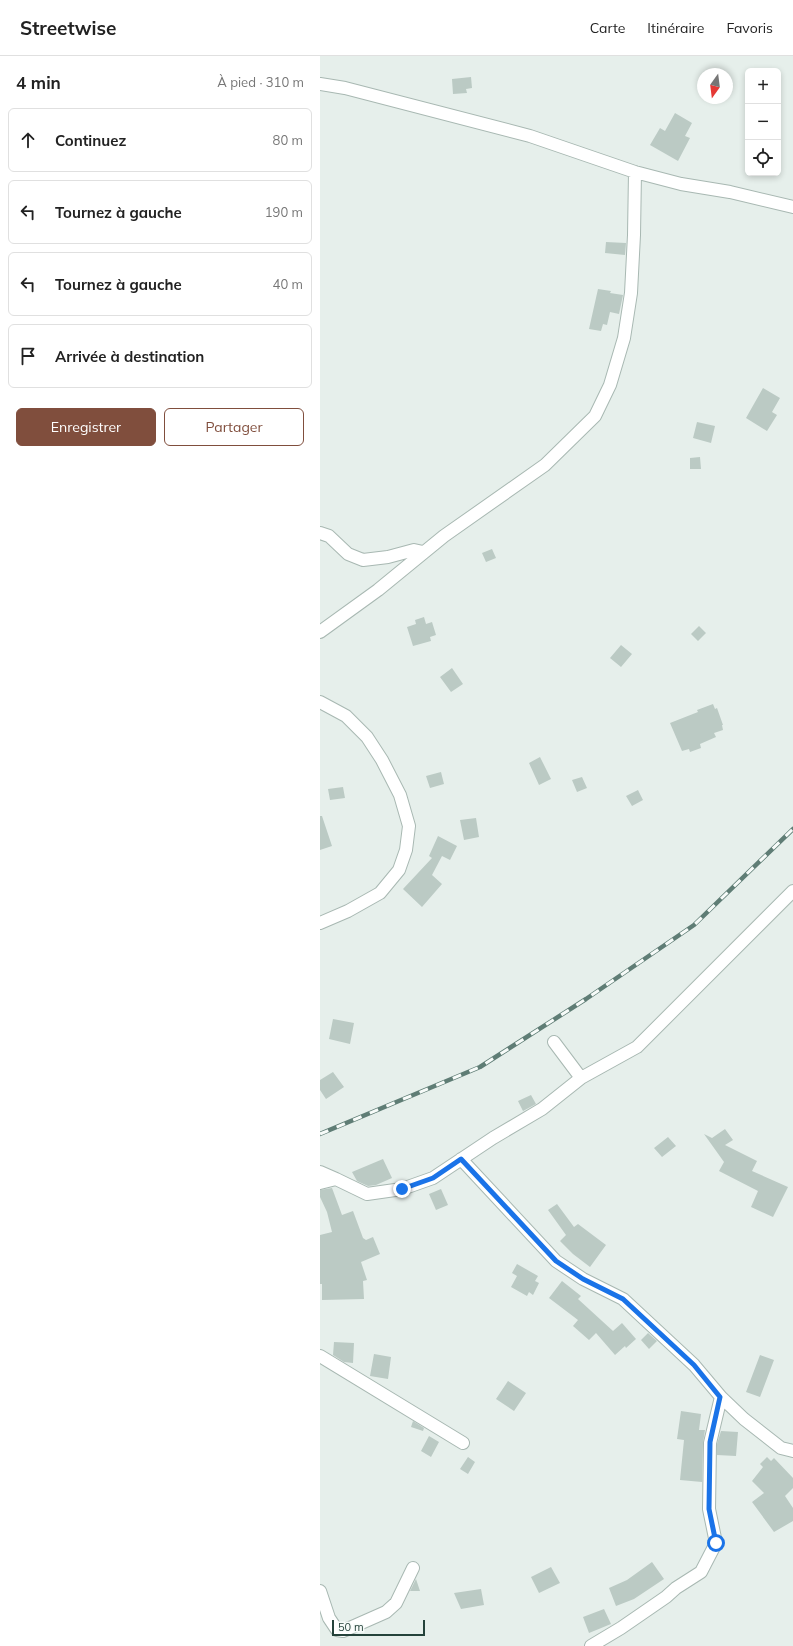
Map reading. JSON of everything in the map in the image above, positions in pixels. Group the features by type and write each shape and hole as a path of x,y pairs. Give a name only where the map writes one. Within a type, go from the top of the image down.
{"street":[{"path":"320,84 345,88 530,136 635,172 680,184 730,192 793,207"},
{"path":"320,632 378,590 423,552 545,465 595,416 610,384 624,338 631,293 635,172"},
{"path":"320,533 329,536 348,554 363,560 388,557 414,550 423,552"},
{"path":"320,702 346,716 367,737 382,760 400,795 409,826 406,850 399,870 380,893 348,911 320,923"},
{"path":"320,1172 367,1194 402,1189 433,1178 493,1138 542,1109 581,1078 637,1047 793,891"},
{"path":"554,1042 581,1078"},
{"path":"461,1159 556,1261 583,1279 623,1299 694,1365 720,1397 744,1419 781,1448 793,1451"},
{"path":"320,1183 336,1180"},
{"path":"320,1356 463,1443"},
{"path":"591,1646 627,1624 666,1597 676,1588 701,1572 716,1543 709,1509 710,1442 720,1397"},
{"path":"320,1591 329,1618 337,1630 343,1631 386,1612 396,1603 413,1568"}],"building":[{"path":"471,77 472,88 466,89 467,93 453,94 452,79"},
{"path":"675,113 692,123 685,136 690,138 678,161 650,145 660,128 665,131"},
{"path":"606,242 626,243 625,255 605,253"},
{"path":"598,289 623,295 619,314 610,312 607,325 603,324 601,331 589,329"},
{"path":"763,388 780,398 772,412 777,415 767,431 746,418"},
{"path":"697,422 715,426 711,443 693,438"},
{"path":"700,457 701,469 690,469 690,458"},
{"path":"492,549 496,558 486,562 482,553"},
{"path":"424,617 426,624 432,622 436,635 430,637 431,641 413,646 407,627 416,624 415,620"},
{"path":"699,626 706,633 698,641 691,634"},
{"path":"621,645 632,654 621,667 610,658"},
{"path":"452,668 463,684 451,692 440,677"},
{"path":"713,704 715,709 717,708 723,725 723,730 714,733 716,737 700,744 701,748 690,752 689,749 682,751 670,723 698,712 697,710"},
{"path":"540,757 551,779 539,785 529,763"},
{"path":"441,772 444,784 430,788 426,776"},
{"path":"582,777 587,788 577,792 572,780"},
{"path":"343,787 345,798 330,800 328,789"},
{"path":"638,790 643,800 632,806 626,796"},
{"path":"320,816 322,816 332,846 320,850"},
{"path":"476,818 479,837 464,840 460,820"},
{"path":"438,836 457,846 450,860 442,856 432,875 442,884 422,907 403,889 432,858 429,856"},
{"path":"333,1019 354,1023 350,1044 329,1039"},
{"path":"333,1072 344,1087 326,1099 320,1090 320,1080"},
{"path":"531,1095 536,1104 523,1111 518,1101"},
{"path":"725,1129 733,1140 725,1145 757,1161 752,1171 788,1187 773,1217 751,1207 758,1191 719,1171 724,1162 704,1134 712,1138"},
{"path":"668,1137 676,1146 662,1157 654,1148"},
{"path":"383,1159 392,1178 376,1185 368,1186 357,1181 352,1172"},
{"path":"332,1188 342,1215 353,1211 363,1238 366,1240 373,1237 380,1254 361,1262 367,1280 363,1281 364,1299 322,1300 322,1284 320,1284 320,1235 332,1232 327,1212 320,1197 320,1190"},
{"path":"441,1189 448,1205 436,1210 429,1194"},
{"path":"557,1204 574,1227 578,1224 606,1245 590,1267 573,1254 560,1241 566,1235 548,1210"},
{"path":"517,1264 538,1276 535,1281 539,1283 533,1295 529,1292 527,1296 511,1287 517,1276 512,1273"},
{"path":"562,1281 581,1296 578,1299 613,1331 622,1323 636,1339 615,1355 596,1333 589,1340 573,1326 578,1320 549,1298"},
{"path":"648,1333 657,1341 649,1349 641,1340"},
{"path":"334,1342 354,1343 353,1363 344,1362 333,1355"},
{"path":"374,1354 391,1357 388,1379 370,1376"},
{"path":"760,1355 774,1360 760,1397 746,1392"},
{"path":"508,1381 526,1393 514,1411 496,1399"},
{"path":"681,1411 701,1414 699,1430 705,1430 703,1443 702,1482 680,1480 684,1440 677,1439"},
{"path":"413,1421 424,1428 423,1431 411,1427"},
{"path":"721,1431 738,1432 736,1456 717,1455 717,1444"},
{"path":"429,1436 439,1442 431,1457 421,1451"},
{"path":"468,1457 475,1462 468,1474 460,1469"},
{"path":"767,1457 771,1461 774,1458 793,1478 793,1488 785,1496 793,1508 793,1521 774,1532 752,1502 764,1493 752,1481 763,1467 760,1464"},
{"path":"652,1562 664,1579 634,1599 616,1606 609,1588 627,1580"},
{"path":"551,1567 560,1583 539,1593 531,1577"},
{"path":"416,1579 420,1591 410,1591"},
{"path":"481,1589 484,1605 461,1609 454,1593"},
{"path":"604,1609 611,1624 589,1633 583,1617"}],"railway":[{"path":"320,1134 480,1067 586,999 694,925 793,829"}],"route":[{"path":"402,1189 433,1178 461,1159 556,1261 583,1279 623,1299 694,1365 720,1397 710,1442 709,1509 716,1543"}]}
